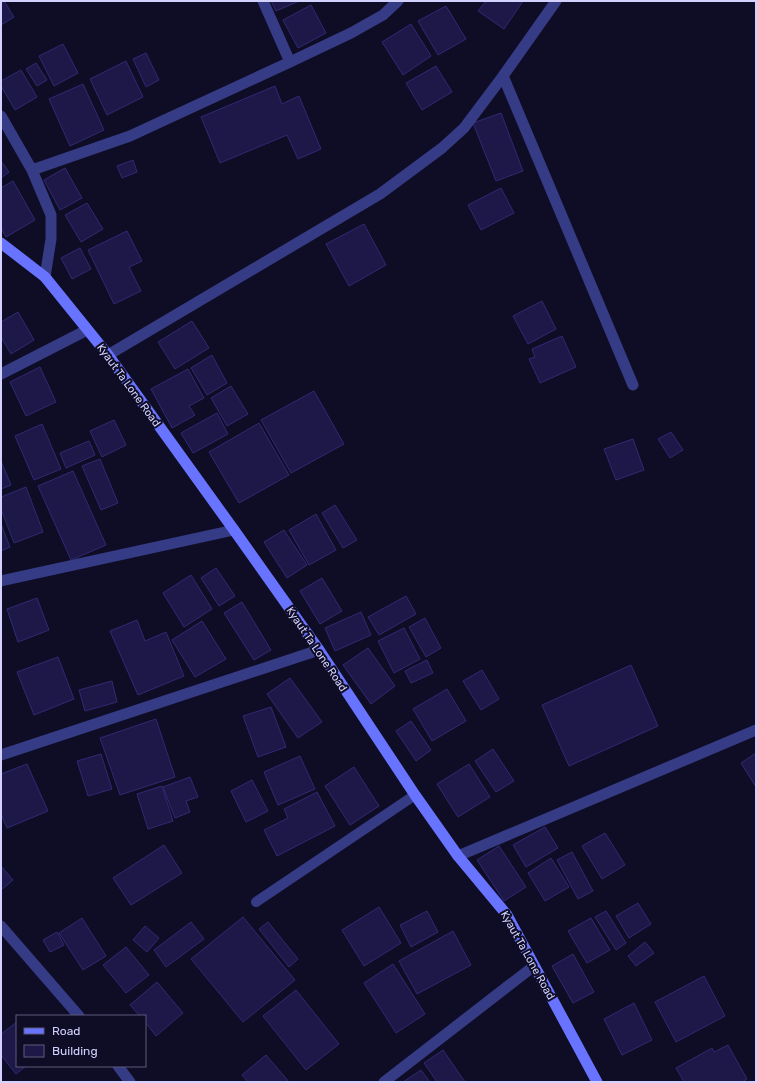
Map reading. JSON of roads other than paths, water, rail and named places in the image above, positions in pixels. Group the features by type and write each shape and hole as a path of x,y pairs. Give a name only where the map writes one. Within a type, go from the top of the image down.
{"main road":[{"name":"Kyaut Ta Lone Road","path":"1,243 45,278 88,330 108,355 234,530 319,650 415,795 458,856 507,915 597,1082"}],"street":[{"path":"263,1 290,62"},
{"path":"32,170 130,136 351,33 382,15 398,1"},
{"path":"108,355 380,194 442,148 464,128 556,1"},
{"path":"503,76 633,385"},
{"path":"1,116 32,170 51,214 51,239 45,278"},
{"path":"1,374 88,330"},
{"path":"1,582 234,530"},
{"path":"1,756 319,650"},
{"path":"458,856 756,730"},
{"path":"1,926 78,1015"},
{"path":"384,1082 534,966"},
{"path":"119,1067 130,1082"}],"lane":[{"path":"256,902 415,795"}]}
